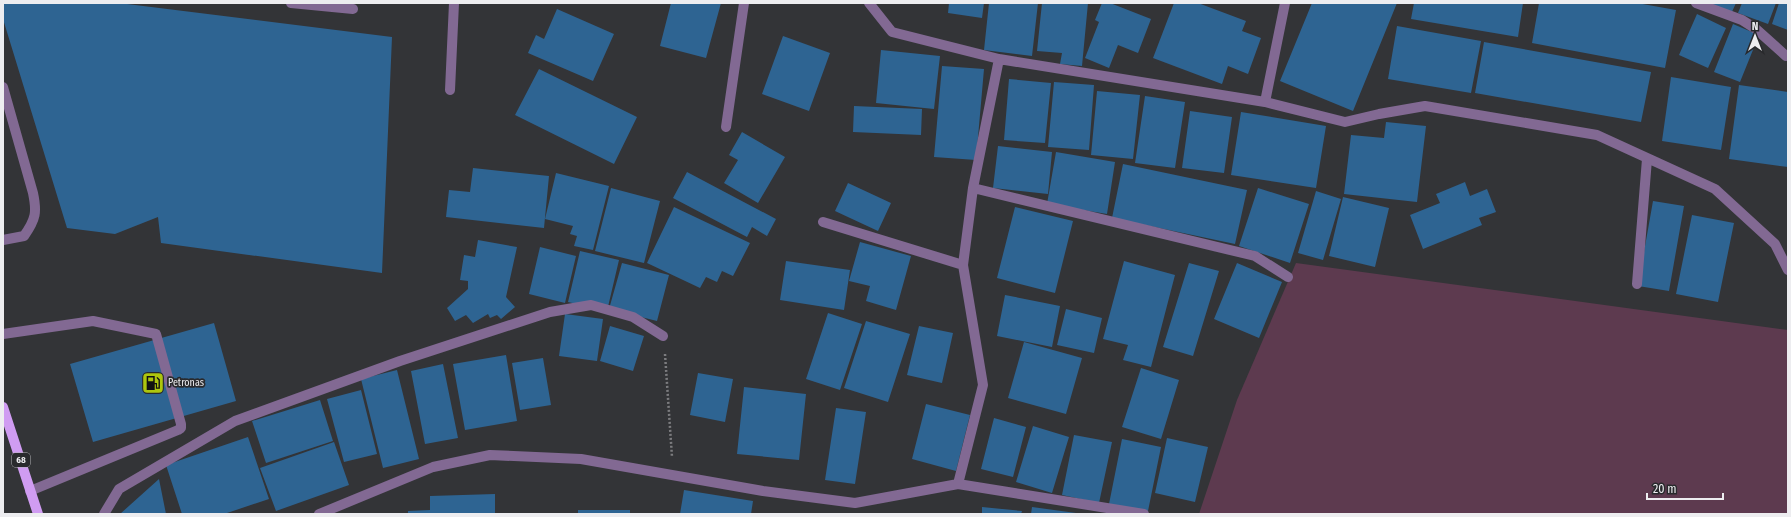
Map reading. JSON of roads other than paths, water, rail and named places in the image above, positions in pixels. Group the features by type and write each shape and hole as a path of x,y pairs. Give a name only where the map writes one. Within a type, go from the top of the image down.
{"main road":[{"name":"68","path":"3,407 38,514"}],"street":[{"path":"291,3 353,9"},
{"path":"450,90 454,3"},
{"path":"726,128 744,3"},
{"path":"869,3 892,32 999,59 1265,102 1345,122 1425,106 1597,135 1715,189 1776,244 1788,270"},
{"path":"1265,102 1285,3"},
{"path":"1696,3 1742,20 1756,29 1786,56"},
{"path":"958,484 983,384 963,266 973,188 999,59"},
{"path":"3,87 33,193 36,210 30,227 24,236 3,240"},
{"path":"1637,284 1647,159"},
{"path":"973,188 1255,256 1288,277"},
{"path":"823,222 963,266"},
{"path":"104,514 119,489 235,421 400,360 550,312 591,305 633,317 663,336"},
{"path":"3,334 93,321 156,334 180,424 180,428 178,430 30,490"},
{"path":"319,514 433,467 490,455 580,459 763,491 854,503 958,484 1144,514"}],"place":[{"name":"Petronas","path":"153,383"}]}
